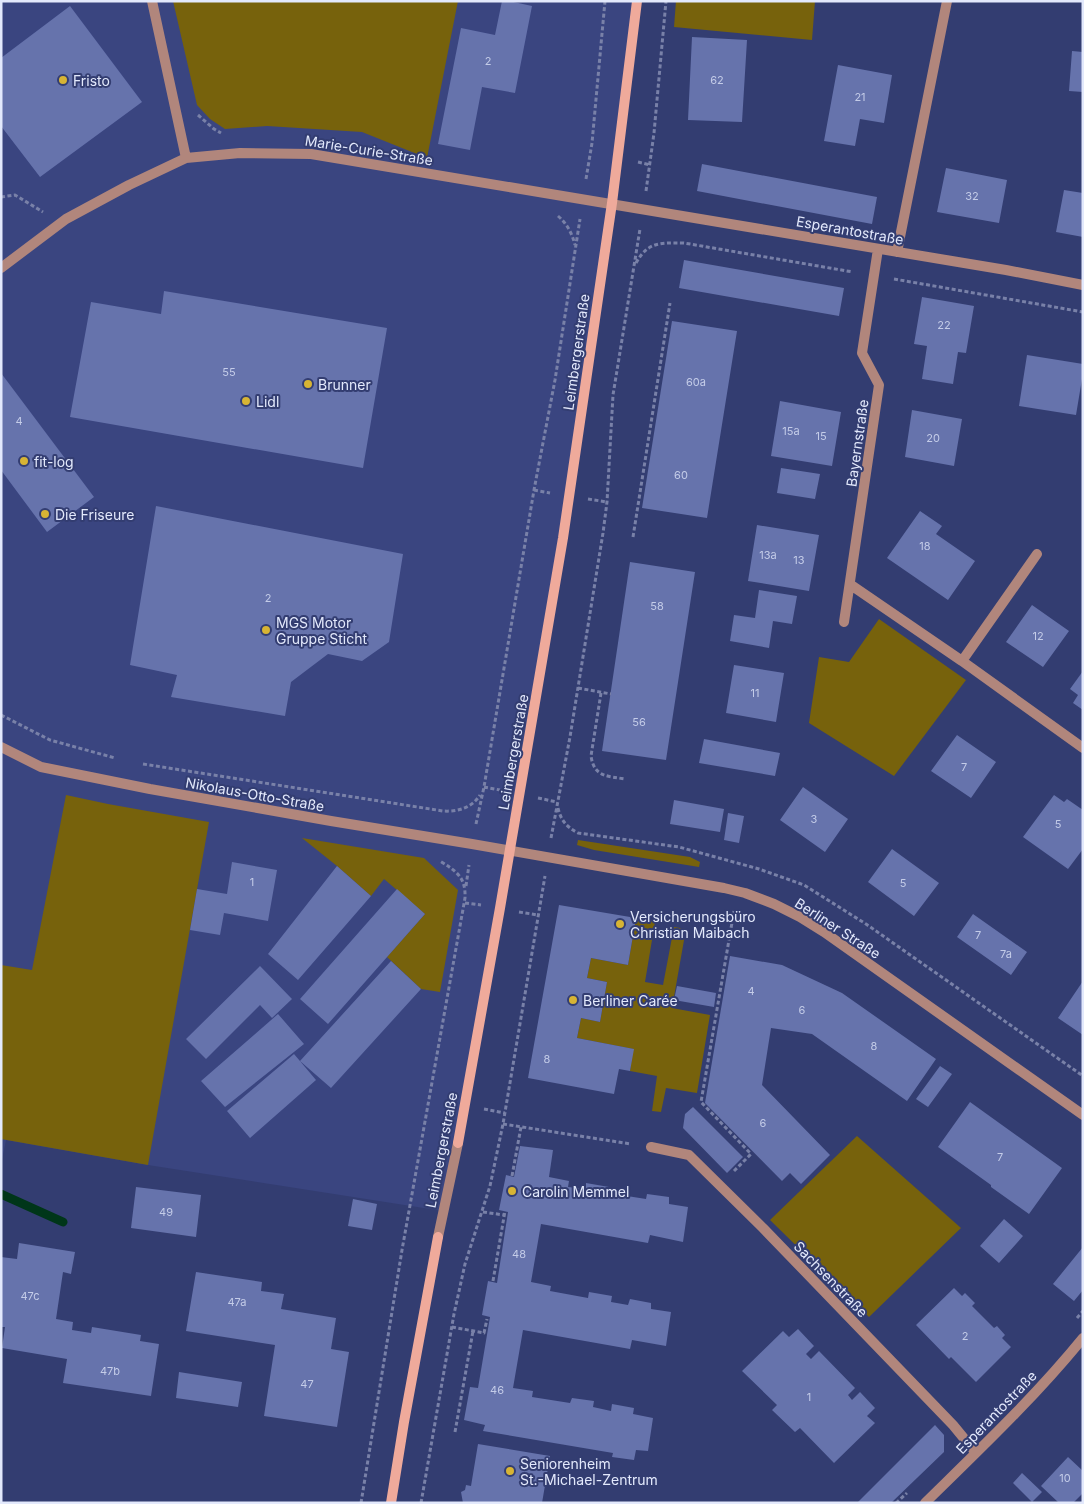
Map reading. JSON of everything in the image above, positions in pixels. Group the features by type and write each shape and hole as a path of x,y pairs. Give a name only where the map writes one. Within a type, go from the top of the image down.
{"street":[{"path":"152,1 186,158"},
{"name":"Leimbergerstraße","path":"391,1503 438,1237 458,1143 563,538 612,203 637,1"},
{"path":"897,252 947,1"},
{"name":"Marie-Curie-Straße","path":"1,268 66,219 129,185 186,158 240,153 311,154 612,203"},
{"name":"Esperantostraße","path":"612,203 1023,273 1083,285"},
{"name":"Bayernstraße","path":"844,622 879,385 862,354 878,249"},
{"path":"962,661 1037,554"},
{"path":"850,585 962,661 1083,748"},
{"name":"Nikolaus-Otto-Straße","path":"1,747 41,767 150,789 510,851"},
{"name":"Berliner Straße","path":"510,851 724,888 745,893 774,904 824,932 1083,1115"},
{"name":"Sachsenstraße","path":"652,1147 689,1155 763,1228 954,1425 976,1453"},
{"name":"Esperantostraße","path":"925,1503 976,1453 1064,1361 1083,1338"}],"path":[{"path":"590,154 605,1"},
{"path":"650,165 666,1"},
{"path":"1,197 15,195 46,213 66,219"},
{"path":"138,763 443,811 462,809 478,799 484,787 575,255 573,237 568,227 551,212"},
{"path":"851,272 684,243 657,243 644,251 638,258 634,266 613,395 607,502 578,688 557,804 560,817 567,827 578,833 679,847 759,869 804,885 866,924 1083,1076"},
{"path":"901,280 1083,312"},
{"path":"633,536 670,303"},
{"path":"578,688 611,694"},
{"path":"601,693 590,756 591,761 594,767 603,775 625,779"},
{"path":"1,715 50,740 122,761"},
{"path":"361,1503 402,1250 466,898 466,889 460,876 434,857"},
{"path":"421,1503 452,1326 466,1264 490,1186 503,1124 541,900"},
{"path":"720,1185 751,1154 702,1102 734,909"},
{"path":"503,1124 652,1147"},
{"path":"512,1176 521,1127"},
{"path":"483,1212 505,1213 493,1281"},
{"path":"452,1326 484,1333 487,1319"},
{"path":"455,1432 473,1331"}],"shaded area":[{"path":"1,1 637,1 585,384 443,1211 148,1165 6,1140 1,1165"},
{"path":"173,1 458,1 427,158 362,132 267,126 225,129 210,119 197,105"},
{"path":"676,1 815,1 812,40 674,27"},
{"path":"879,619 966,680 894,776 809,723 819,657 849,662"},
{"path":"66,795 209,822 148,1165 1,1139 1,965 32,970"},
{"path":"302,838 424,858 458,890 440,992 421,989 387,957 425,914 384,879 371,896"},
{"path":"578,840 690,857 700,862 699,867 594,850 577,845"},
{"path":"636,918 655,922 645,982 663,985 674,927 686,929 672,1008 710,1015 697,1093 666,1088 661,1112 652,1111 657,1076 630,1071 633,1049 577,1038 581,1018 600,1022 607,982 587,978 591,958 628,965"},
{"path":"857,1136 961,1228 869,1317 770,1220"}],"building":[{"path":"502,1 532,6 515,93 482,87 470,150 438,144 461,28 495,35"},
{"name":"Fristo","path":"70,6 142,102 40,177 1,126 1,58"},
{"path":"692,37 747,40 742,122 688,120"},
{"path":"1072,51 1083,52 1083,92 1069,91"},
{"path":"838,65 892,75 884,123 860,119 855,146 824,141"},
{"path":"702,164 877,197 872,224 697,191"},
{"path":"946,168 1007,180 999,223 937,212"},
{"path":"1064,190 1083,193 1083,237 1056,232"},
{"path":"684,260 844,288 839,316 679,288"},
{"path":"164,291 387,328 363,468 70,417 91,302 161,314"},
{"path":"922,297 974,306 966,353 958,352 953,384 922,379 927,346 914,344"},
{"path":"672,321 737,331 707,518 642,508"},
{"path":"1027,355 1083,364 1076,415 1019,406"},
{"path":"1,373 94,497 47,532 1,470"},
{"path":"780,401 841,412 832,466 771,456"},
{"path":"912,410 962,419 954,466 905,457"},
{"path":"781,468 820,474 815,499 777,493"},
{"path":"156,506 403,554 389,642 362,661 328,654 291,682 285,716 171,697 177,675 130,665"},
{"path":"920,511 942,526 936,534 975,561 948,600 887,558"},
{"path":"757,525 819,535 809,591 748,581"},
{"path":"630,562 695,572 666,760 602,751"},
{"path":"759,590 797,596 792,624 773,621 769,648 730,641 734,615 755,618"},
{"path":"1032,605 1069,631 1043,667 1006,642"},
{"path":"734,665 784,673 776,722 726,713"},
{"path":"1083,671 1083,710 1073,703 1078,695 1070,689"},
{"path":"957,735 996,762 971,798 931,771"},
{"path":"704,739 780,753 775,776 699,763"},
{"path":"803,787 848,819 825,852 780,820"},
{"path":"1054,795 1064,802 1067,799 1083,810 1083,849 1068,869 1023,837"},
{"path":"674,800 724,809 720,832 670,824"},
{"path":"728,813 744,816 739,843 724,840"},
{"path":"892,849 939,883 914,916 868,882"},
{"path":"232,862 277,870 268,921 224,913 220,935 190,930 197,889 227,894"},
{"path":"337,866 371,896 298,980 268,954"},
{"path":"397,889 425,914 328,1024 300,999"},
{"name":"Berliner Carée","path":"559,905 636,918 628,965 591,958 587,978 607,982 600,1022 581,1018 577,1038 634,1049 630,1071 619,1069 614,1094 528,1078"},
{"path":"973,914 1027,952 1011,975 957,937"},
{"path":"730,956 782,965 842,993 936,1059 907,1101 812,1034 771,1028 762,1085 830,1155 801,1184 790,1173 782,1181 705,1103"},
{"path":"391,961 421,989 331,1088 300,1061"},
{"path":"260,966 292,999 272,1018 260,1005 206,1059 186,1039"},
{"path":"1083,981 1083,1035 1058,1018"},
{"path":"677,986 716,993 714,1007 674,1000"},
{"path":"278,1014 304,1044 225,1107 201,1081"},
{"path":"294,1054 316,1080 250,1138 227,1111"},
{"path":"940,1066 952,1074 928,1107 916,1099"},
{"path":"970,1102 1062,1168 1029,1214 938,1147"},
{"path":"693,1107 743,1157 727,1173 683,1128 685,1114"},
{"path":"520,1146 553,1150 549,1177 569,1181 568,1187 586,1189 586,1183 609,1187 608,1193 646,1199 647,1194 669,1197 669,1204 688,1207 683,1242 650,1235 648,1243 541,1224 531,1282 551,1286 550,1291 588,1298 589,1292 612,1296 611,1302 628,1305 630,1299 651,1303 651,1309 671,1312 666,1346 632,1340 630,1349 523,1330 513,1388 533,1391 532,1397 570,1403 572,1398 594,1401 593,1407 611,1411 612,1404 634,1408 633,1414 653,1418 648,1451 636,1450 634,1460 612,1457 613,1453 483,1431 485,1425 464,1420 470,1387 478,1388 490,1317 482,1315 488,1281 497,1283 508,1212 499,1210 506,1175 514,1177"},
{"path":"136,1187 201,1195 196,1237 131,1228"},
{"path":"353,1199 377,1204 372,1230 348,1226"},
{"path":"1004,1219 1023,1236 999,1263 980,1246"},
{"path":"19,1243 75,1252 71,1274 63,1272 56,1319 73,1322 72,1330 91,1333 92,1327 141,1335 140,1341 159,1344 151,1396 63,1383 67,1359 2,1348 5,1327 1,1327 1,1257 17,1259"},
{"path":"1083,1247 1083,1290 1074,1301 1053,1284"},
{"path":"196,1272 262,1282 261,1291 284,1294 281,1309 336,1318 331,1349 349,1352 337,1427 264,1416 275,1345 186,1331"},
{"path":"954,1288 962,1296 965,1293 975,1303 972,1306 994,1328 997,1326 1005,1335 1002,1338 1011,1347 976,1382 951,1357 949,1359 916,1325"},
{"path":"798,1329 814,1346 806,1354 811,1359 819,1351 855,1388 848,1395 852,1400 860,1392 875,1408 867,1416 875,1423 834,1463 800,1428 795,1432 772,1410 777,1405 742,1371 783,1331 789,1337"},
{"path":"179,1372 242,1382 238,1407 176,1398"},
{"path":"935,1425 944,1435 944,1452 891,1503 857,1503"},
{"name":"Seniorenheim St.-Michael-Zentrum","path":"478,1444 550,1456 542,1503 463,1503 461,1492 465,1490 466,1485 471,1486"},
{"path":"1068,1457 1083,1471 1083,1493 1073,1503 1059,1503 1041,1486"},
{"path":"1022,1473 1042,1492 1032,1502 1013,1483"}],"waterway":[{"path":"1,1194 63,1222"}],"place":[{"name":"Fristo","path":"63,80"},
{"name":"Brunner","path":"308,384"},
{"name":"Lidl","path":"246,401"},
{"name":"fit-log","path":"24,461"},
{"name":"Die Friseure","path":"45,514"},
{"name":"MGS Motor Gruppe Sticht","path":"266,630"},
{"name":"Versicherungsbüro Christian Maibach","path":"620,924"},
{"name":"Berliner Carée","path":"573,1000"},
{"name":"Carolin Memmel","path":"512,1191"},
{"name":"Seniorenheim St.-Michael-Zentrum","path":"510,1471"}]}
